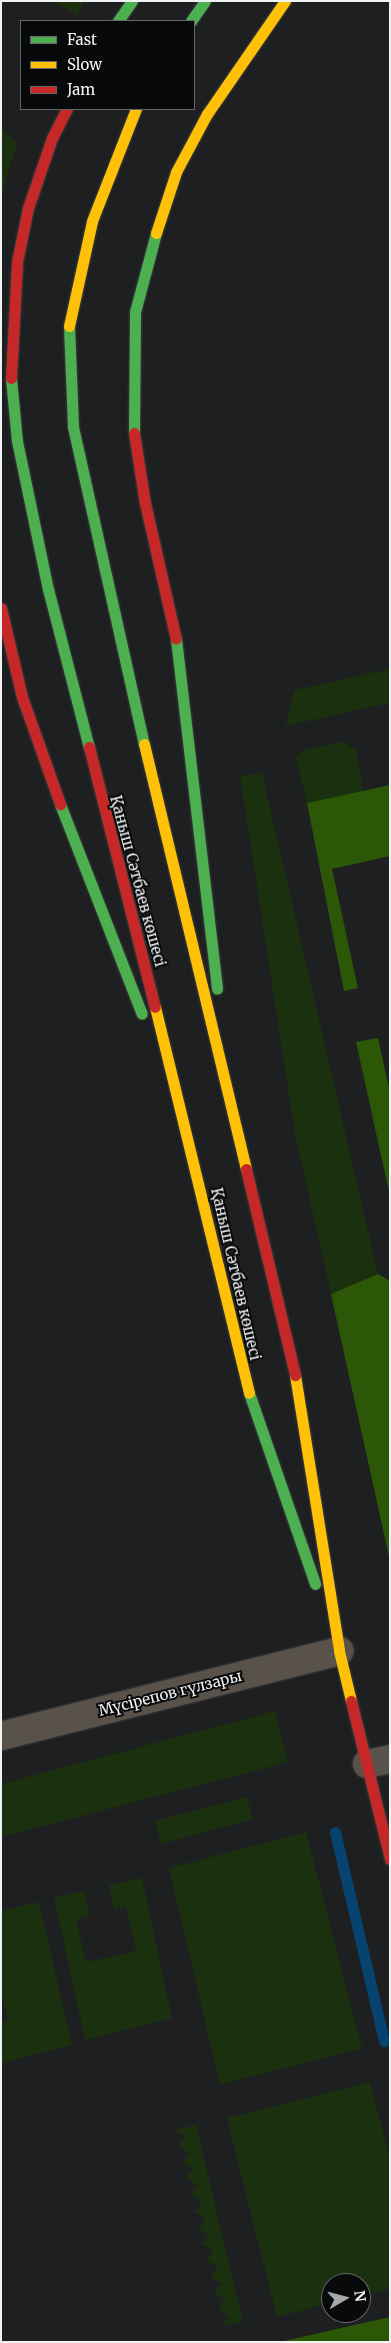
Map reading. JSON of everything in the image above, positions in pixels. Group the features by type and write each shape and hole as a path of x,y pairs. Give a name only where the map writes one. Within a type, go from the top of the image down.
{"main road":[{"path":"119,20 132,1"},
{"path":"192,20 205,1"},
{"path":"230,1110 180,658 144,503 133,426 132,365 135,312 176,172 206,114 285,1"},
{"name":"Қаныш Сәтбаев көшесі","path":"66,110 52,138 28,208 17,262 11,384 17,441 71,681 185,1124 249,1395 378,1761 390,1859"},
{"name":"Қаныш Сәтбаев көшесі","path":"136,110 92,220 77,280 69,328 73,426 126,668 230,1110 297,1384 339,1652"},
{"path":"1,608 22,698 66,823 185,1124"}],"street":[{"name":"Мүсірепов гүлзары","path":"1,1736 339,1652"}],"green space":[{"path":"53,1 84,1 77,15"},
{"path":"1,128 17,143 1,197"},
{"path":"390,669 390,703 286,726 294,690"},
{"path":"341,742 356,749 363,791 307,803 296,759 302,750"},
{"path":"262,773 378,1274 331,1294 295,1134 240,776"},
{"path":"390,785 390,856 332,869 358,988 344,991 307,803"},
{"path":"378,1038 390,1093 390,1196 356,1042"},
{"path":"378,1274 390,1281 390,1561 331,1294"},
{"path":"275,1711 288,1762 1,1837 1,1784"},
{"path":"247,1797 253,1819 161,1844 155,1821"},
{"path":"306,1832 362,2048 220,2085 169,1868"},
{"path":"142,1878 172,2018 85,2040 54,1898 84,1891 90,1916 76,1919 86,1962 136,1951 126,1907 114,1909 109,1885"},
{"path":"39,1902 72,2045 1,2063 1,2022 8,2020 1,1992 1,1911"},
{"path":"370,2082 390,2158 390,2289 371,2294 371,2273 321,2273 321,2306 277,2317 227,2118"},
{"path":"196,2125 243,2322 222,2326 229,2316 218,2310 225,2300 214,2293 221,2283 210,2278 218,2267 206,2260 213,2250 202,2244 209,2234 198,2229 206,2218 194,2212 202,2201 190,2195 198,2185 186,2178 193,2168 182,2163 189,2152 178,2147 185,2136 174,2130"},
{"path":"390,2317 390,2342 284,2341 364,2323 371,2323 371,2321"}],"waterway":[{"path":"335,1832 384,2041"}],"traffic: fast":[{"path":"119,20 132,1"},
{"path":"192,20 205,1"},
{"path":"134,433 135,312 156,233"},
{"path":"69,326 73,427 144,744"},
{"path":"11,378 17,441 48,589 89,747"},
{"path":"176,639 217,989"},
{"path":"60,804 142,1014"},
{"path":"249,1393 315,1584"}],"traffic: slow":[{"path":"156,233 176,172 207,114 285,1"},
{"path":"69,326 92,221 136,110"},
{"path":"144,744 246,1169"},
{"path":"155,1007 249,1393"},
{"path":"295,1375 339,1651 351,1701"}],"traffic: jam":[{"path":"11,378 17,262 28,208 52,138 66,110"},
{"path":"134,433 145,503 176,639"},
{"path":"1,608 22,697 60,804"},
{"path":"89,747 155,1007"},
{"path":"246,1169 295,1375"},
{"path":"351,1701 390,1859"}]}
